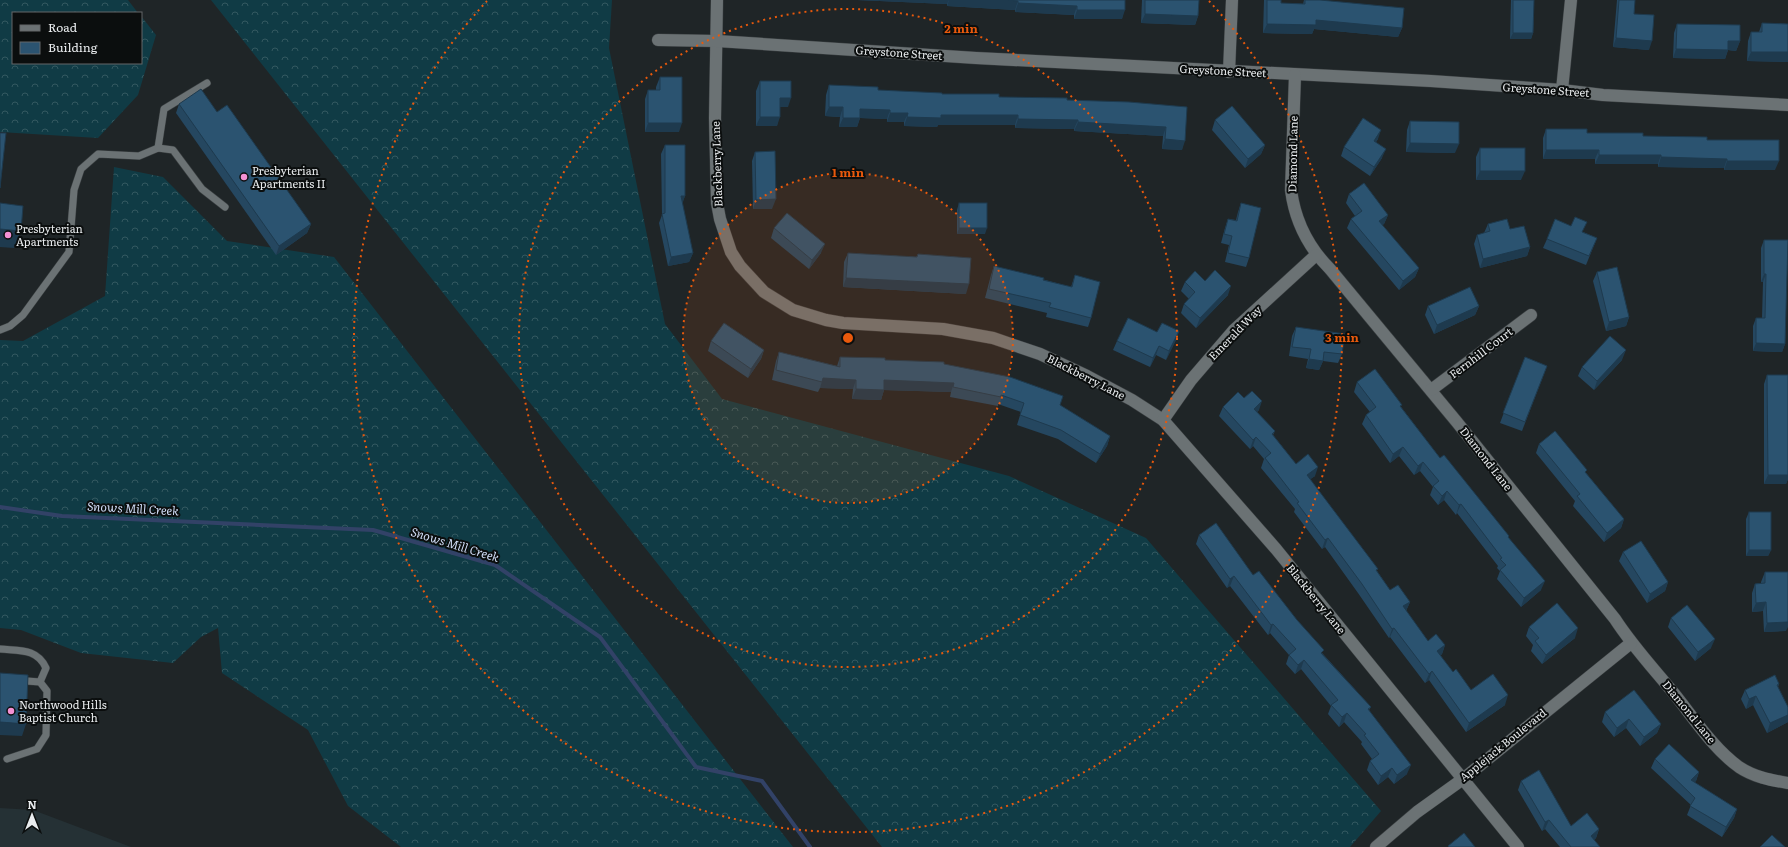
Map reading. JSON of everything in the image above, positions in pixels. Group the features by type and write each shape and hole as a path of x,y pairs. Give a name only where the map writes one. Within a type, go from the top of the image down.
{"street":[{"name":"Blackberry Lane","path":"717,0 715,118 717,203 720,219 731,252 740,266 764,292 793,310 826,320 842,323 943,329 993,338 1040,354 1087,376 1132,400 1163,420 1276,549 1518,847"},
{"path":"1229,72 1232,0"},
{"path":"1562,90 1571,0"},
{"name":"Greystone Street","path":"658,40 717,40 976,58 1295,76 1431,81 1562,90 1603,95 1788,105"},
{"name":"Diamond Lane","path":"1295,76 1291,190 1293,206 1302,231 1316,255 1431,390 1615,619 1631,643 1726,755 1738,766 1752,774 1768,780 1788,783"},
{"name":"Emerald Way","path":"1163,420 1191,380 1234,330 1316,255"},
{"name":"Fernhill Court","path":"1431,390 1530,315"},
{"name":"Applejack Boulevard","path":"1376,847 1417,812 1463,779 1631,643"}],"lane":[{"path":"158,148 164,110 207,82"},
{"path":"0,330 10,326 23,315 69,252 74,190 81,169 98,154 139,156 158,148 173,150 202,189 225,207"},
{"path":"0,649 29,652 42,659 46,668 40,682"},
{"path":"0,679 40,682 47,691 46,735 37,749 7,760"}],"shaded area":[{"path":"0,808 33,810 131,847 0,847"}],"green space":[{"path":"0,0 128,0 137,12 12,12 12,64 142,64 142,17 156,35 138,95 98,138 0,132"},
{"path":"211,0 612,0 609,48 665,324 722,399 1009,476 1146,538 1381,811 1350,847 882,847"},
{"path":"114,167 163,177 227,241 334,257 793,847 401,847 348,806 308,730 222,673 218,628 201,637 173,663 81,653 21,630 0,628 0,340 23,341 105,296"}],"building":[{"path":"1008,0 1125,0 1125,10 1077,10 1077,6 1018,3 1018,1"},
{"path":"1145,0 1199,0 1198,16 1145,14"},
{"path":"1267,0 1281,0 1281,3 1305,4 1305,0 1320,0 1404,8 1402,28 1316,20 1316,25 1267,24"},
{"path":"1513,0 1534,0 1533,33 1513,33"},
{"path":"1619,0 1635,0 1634,14 1654,15 1652,41 1616,38"},
{"path":"1762,23 1788,24 1788,52 1751,52 1751,32 1762,32"},
{"path":"1677,24 1740,25 1740,41 1728,41 1728,50 1676,49"},
{"path":"660,77 682,77 682,123 648,123 648,90 660,90"},
{"path":"760,81 791,81 791,98 780,98 780,117 760,117"},
{"path":"829,85 878,87 878,90 942,94 999,94 999,97 1067,98 1067,100 1129,102 1187,107 1185,141 1165,139 1166,127 1078,122 1078,120 1018,119 1018,115 941,115 941,118 907,117 908,113 890,113 890,110 860,109 860,118 843,118 843,107 829,107"},
{"name":"Presbyterian Apartments II","path":"201,89 217,112 227,105 311,224 279,246 179,104"},
{"path":"1232,106 1265,145 1248,159 1215,120"},
{"path":"1363,118 1381,130 1374,141 1386,149 1374,167 1344,147"},
{"path":"1410,121 1459,122 1459,144 1410,143"},
{"path":"1546,129 1587,129 1587,133 1643,133 1643,136 1707,137 1707,140 1779,140 1779,161 1727,161 1727,159 1661,157 1661,155 1599,155 1599,150 1546,150"},
{"path":"0,133 6,133 0,188"},
{"path":"665,145 685,145 685,196 681,196 693,253 671,257 662,214 665,213"},
{"path":"1480,148 1525,148 1525,171 1480,171"},
{"path":"775,151 776,199 756,200 755,152"},
{"path":"1364,183 1388,215 1379,221 1419,268 1403,281 1351,219 1362,211 1349,194"},
{"path":"0,203 23,206 21,231 0,229"},
{"path":"959,203 987,203 987,228 959,228"},
{"path":"1241,203 1261,208 1249,258 1228,253 1232,236 1224,234 1228,219 1237,221"},
{"path":"787,213 825,244 812,260 774,228"},
{"path":"1575,217 1587,222 1582,232 1597,238 1589,256 1547,239 1555,219 1571,226"},
{"path":"1507,219 1510,229 1524,226 1530,247 1483,259 1477,235 1490,231 1488,224"},
{"path":"1764,240 1788,240 1785,344 1756,343 1756,318 1765,318 1766,274 1764,274"},
{"path":"848,253 917,257 918,254 971,258 969,284 846,278"},
{"path":"994,266 1044,278 1043,280 1072,287 1075,275 1100,282 1091,318 1049,307 1051,303 989,289"},
{"path":"1617,267 1629,317 1609,322 1597,272"},
{"path":"1215,270 1231,286 1200,318 1184,304 1195,292 1185,282 1195,271 1205,281"},
{"path":"1470,287 1479,306 1437,325 1428,306"},
{"path":"1128,318 1157,332 1162,323 1179,331 1169,351 1159,346 1153,358 1117,341"},
{"path":"724,323 764,350 751,369 711,341"},
{"path":"1296,327 1345,334 1342,354 1324,352 1323,361 1309,359 1311,349 1292,347"},
{"path":"1610,336 1626,350 1597,381 1582,367"},
{"path":"779,352 840,367 840,357 885,358 885,360 944,362 944,364 1010,377 1063,396 1060,405 1110,436 1100,454 1061,430 1020,415 1024,403 1001,395 1001,397 953,387 954,383 884,380 884,390 856,389 856,380 823,378 822,382 776,370"},
{"path":"1525,357 1547,366 1525,422 1503,413"},
{"path":"1375,369 1402,405 1400,406 1440,458 1444,455 1509,536 1508,537 1545,581 1524,598 1500,570 1506,565 1500,559 1502,558 1461,504 1459,505 1447,491 1442,496 1433,486 1439,481 1423,462 1418,466 1403,447 1393,454 1366,415 1376,407 1357,382"},
{"path":"1767,375 1788,375 1788,475 1768,475"},
{"path":"1252,391 1262,401 1254,409 1275,431 1272,434 1296,464 1308,454 1318,467 1307,475 1378,569 1376,570 1390,590 1398,585 1410,602 1403,606 1428,641 1436,634 1445,645 1437,651 1453,672 1456,669 1471,690 1493,674 1508,695 1469,723 1432,671 1429,674 1394,628 1392,629 1362,584 1328,538 1325,540 1297,503 1299,502 1265,458 1271,453 1256,437 1253,440 1223,407 1238,392 1244,398"},
{"path":"1555,431 1587,470 1585,472 1624,519 1607,533 1577,496 1580,494 1539,444"},
{"path":"1749,512 1771,512 1771,550 1749,550"},
{"path":"1216,523 1253,575 1259,571 1297,620 1324,650 1321,653 1371,707 1368,709 1411,765 1397,775 1392,768 1381,776 1370,761 1379,754 1364,735 1366,734 1347,713 1342,717 1331,705 1338,700 1304,660 1298,665 1289,655 1296,649 1273,624 1271,625 1234,576 1230,579 1199,535"},
{"path":"1641,541 1668,582 1650,594 1623,552"},
{"path":"1765,572 1788,572 1788,622 1767,623 1766,602 1756,603 1755,584 1765,583"},
{"path":"1557,603 1578,628 1546,655 1535,641 1539,638 1529,627"},
{"path":"1687,605 1715,639 1698,652 1671,618"},
{"name":"Northwood Hills Baptist Church","path":"0,673 28,675 26,724 0,722"},
{"path":"1775,675 1779,684 1777,685 1788,707 1788,715 1770,723 1756,696 1749,699 1745,690"},
{"path":"1634,690 1661,724 1644,737 1629,719 1617,728 1605,712"},
{"path":"1669,744 1699,772 1691,780 1737,809 1726,827 1690,806 1695,798 1655,759"},
{"path":"1539,770 1571,826 1587,813 1599,829 1591,836 1600,847 1571,847 1549,820 1545,822 1521,781"},
{"path":"1464,833 1475,847 1448,846"},
{"path":"1772,835 1785,847 1760,847"}],"waterway":[{"name":"Snows Mill Creek","path":"0,507 62,516 373,530 495,565 600,637 696,767 762,781 810,847"}],"place":[{"name":"Presbyterian Apartments II","path":"244,177"},
{"name":"Presbyterian Apartments","path":"8,235"},
{"name":"Northwood Hills Baptist Church","path":"11,711"}]}
